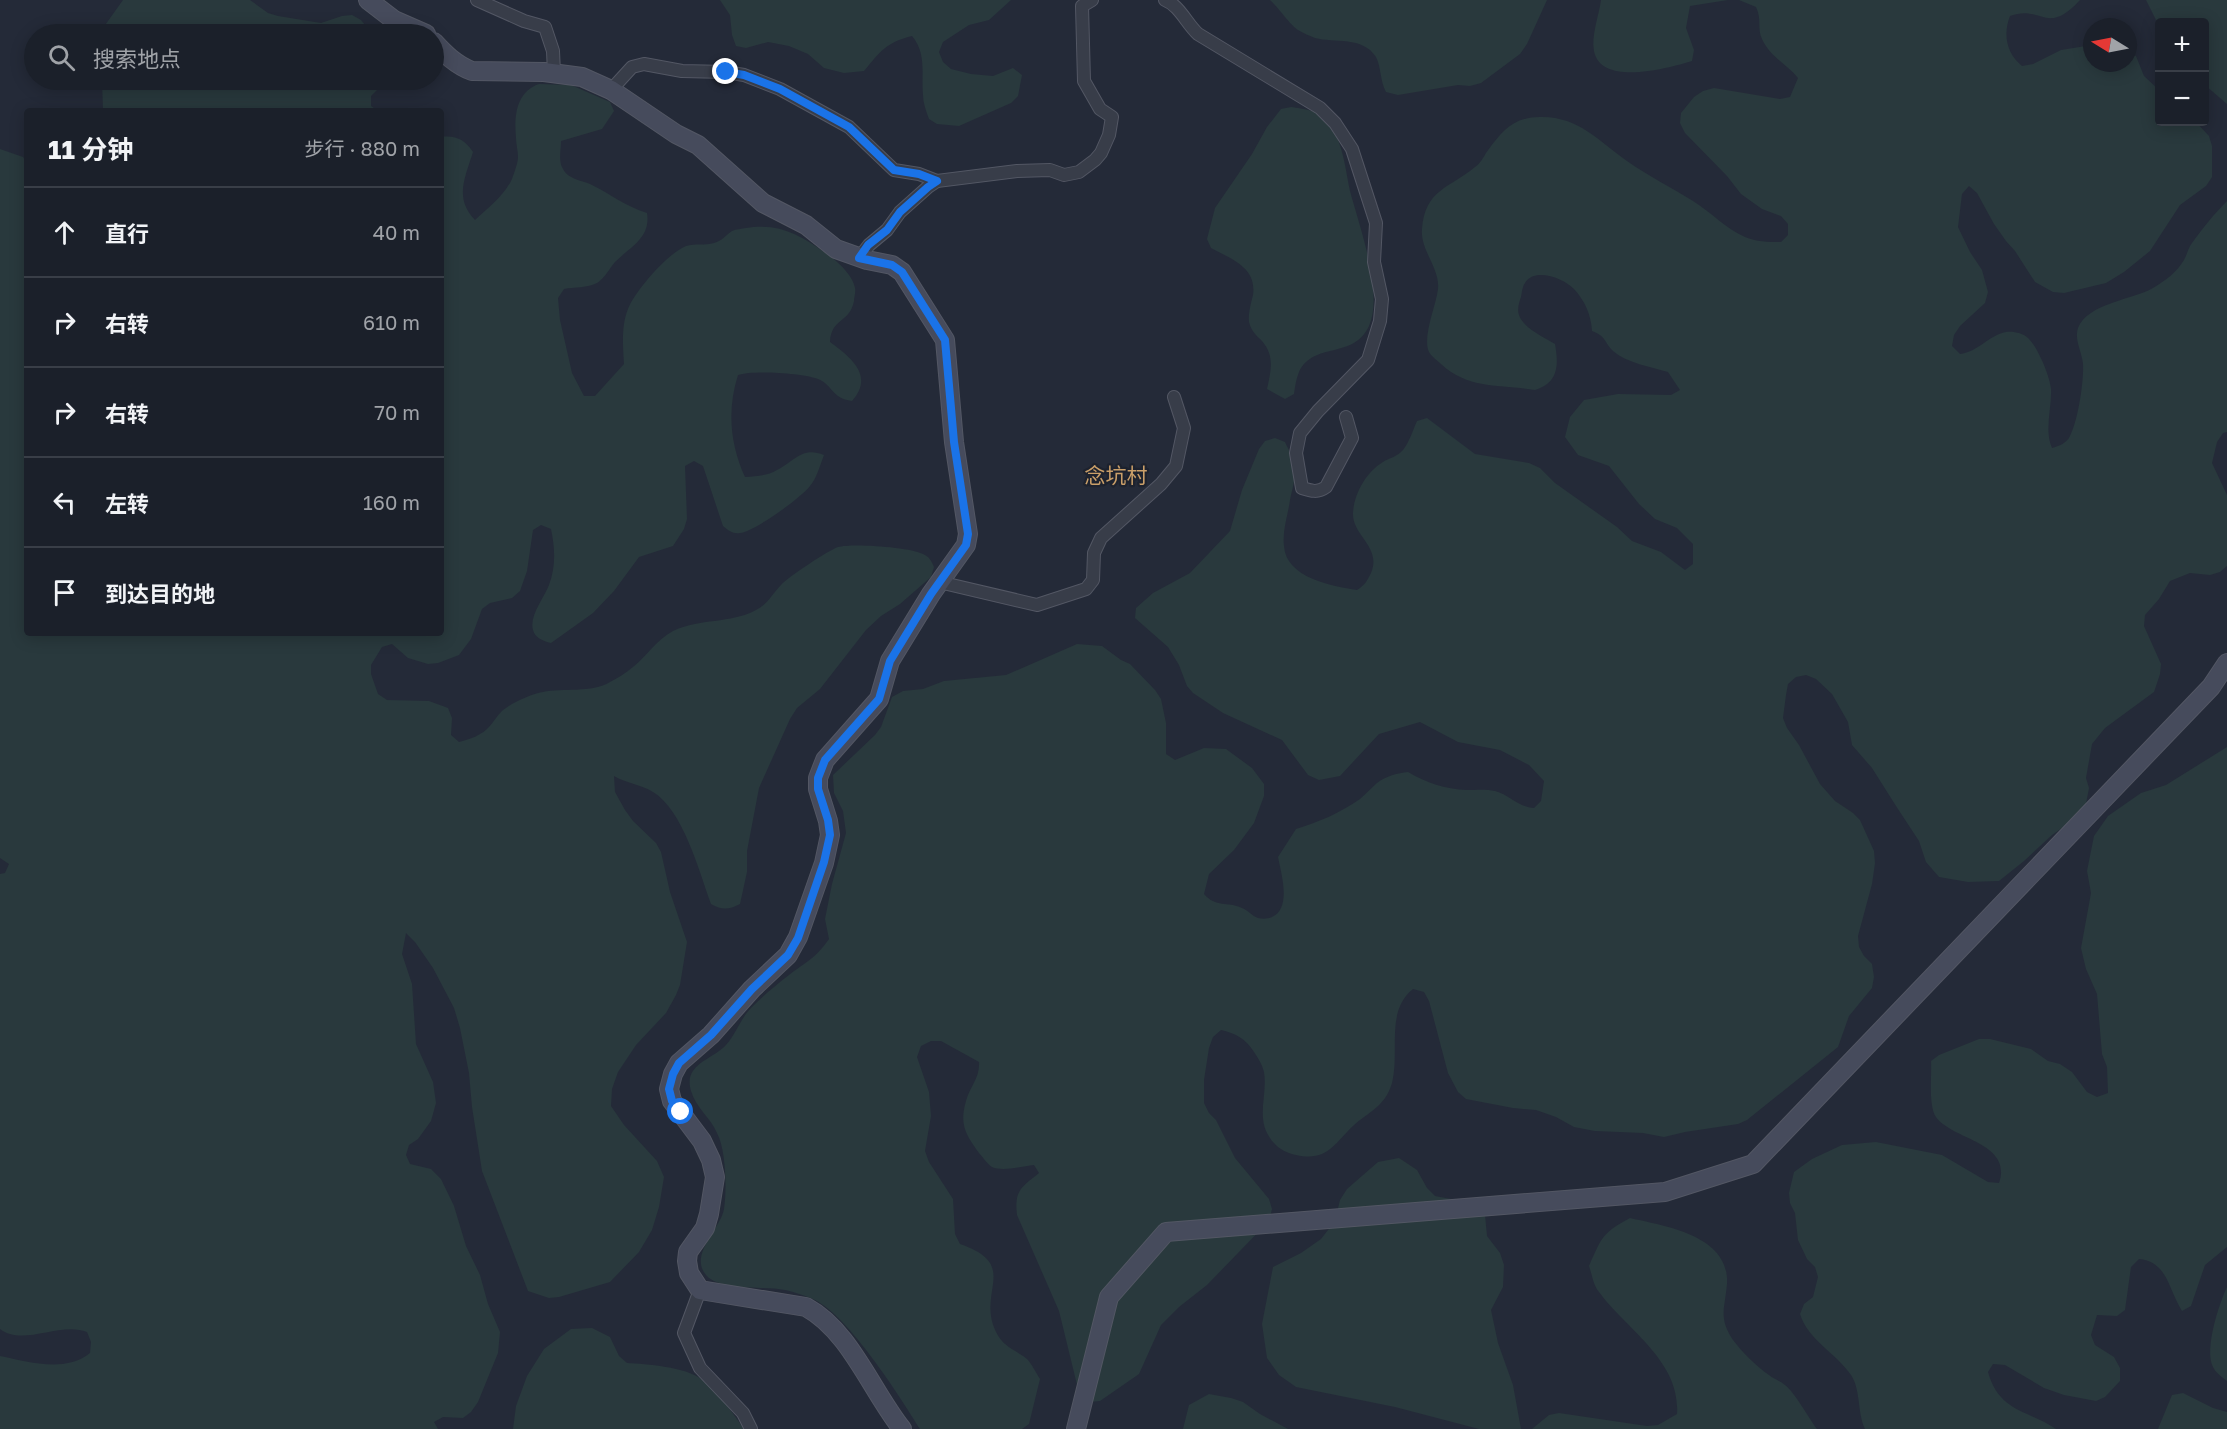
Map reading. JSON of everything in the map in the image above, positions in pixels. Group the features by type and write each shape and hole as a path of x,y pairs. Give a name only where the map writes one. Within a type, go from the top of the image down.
{"street":[{"path":"368,0 394,20 403,24"},
{"path":"477,0 524,21 545,27 553,51 554,73"},
{"path":"1165,0 1173,3 1189,26 1198,34 1320,108 1335,123 1352,149 1376,223 1374,262 1382,298 1380,321 1368,360 1318,411 1300,433 1296,453 1302,489 1312,492 1326,487 1352,438 1346,417"},
{"path":"859,258 868,245 887,230 900,212 937,181 1017,171 1050,170 1064,175 1078,172 1095,160 1101,153 1109,135 1112,117 1100,109 1084,81 1082,6 1087,1"},
{"path":"444,54 461,67 472,71 554,73 582,77 611,90 676,134 698,145 763,203 806,225 836,249 859,258 892,265 902,272 945,340 954,442 968,534 966,545 939,582 890,661 879,699 825,760 818,778 818,789 828,820 830,835 824,862 798,938 788,955 752,989 711,1035 679,1063 669,1089 672,1101 702,1141 711,1160 715,1176 705,1227 688,1252 689,1273 700,1290 806,1307 820,1315 835,1330 902,1429"},
{"path":"611,90 632,67 644,64 682,71 726,72 744,75 780,89 849,127 894,170 919,174 937,181"},
{"path":"939,582 1037,605 1086,589 1093,580 1094,553 1101,538 1161,484 1176,466 1184,428 1174,397"},
{"path":"1076,1429 1109,1297 1166,1232 1665,1192 1753,1164 2211,687 2227,663"},
{"path":"700,1290 684,1333 699,1368 743,1413 751,1429"}],"shaded area":[{"path":"123,0 250,0 268,13 278,16 321,23 352,15 364,24 106,24"},
{"path":"720,0 1011,0 989,20 969,25 943,42 939,52 943,62 951,69 971,74 993,76 1013,68 1022,75 1018,96 1011,103 959,126 937,124 929,119 925,107 922,57 912,36 884,49 864,71 844,73 824,68 808,54 789,46 768,42 746,48 736,46 732,35 730,15"},
{"path":"1270,0 1547,0 1520,54 1481,83 1398,95 1386,92 1378,61 1370,50 1356,43 1315,38 1298,30"},
{"path":"1601,0 1728,0 1690,6 1686,28 1694,50 1692,61 1653,70 1622,72 1609,69 1599,62 1594,51 1594,32"},
{"path":"1739,0 2080,0 2069,11 2051,18 2021,13 2010,16 2007,43 2017,61 2022,66 2033,64 2061,50 2083,46 2083,72 2137,72 2137,58 2144,76 2155,86 2155,126 2200,126 2209,136 2212,146 2212,177 2206,186 2180,205 2150,251 2106,283 2064,293 2053,292 2035,282 1994,224 1977,193 1969,186 1962,194 1958,227 1982,270 1988,292 1985,303 1960,326 1954,335 1952,346 1960,354 1966,353 1994,336 2006,332 2018,333 2032,342 2046,369 2050,383 2048,426 2052,448 2069,438 2076,421 2083,380 2083,364 2077,332 2083,320 2091,313 2111,303 2153,288 2170,276 2181,264 2200,232 2227,201 2227,432 2223,433 2217,442 2212,463 2227,495 2227,566 2220,572 2210,575 2190,573 2170,581 2159,599 2145,615 2144,626 2161,664 2154,692 2105,728 2092,744 2086,778 2089,788 2085,809 2078,817 2052,835 1999,881 1968,882 1939,877 1926,862 1919,841 1872,768 1852,745 1848,722 1832,694 1816,679 1806,675 1796,677 1788,684 1783,718 1787,728 1820,784 1835,801 1860,820 1874,851 1872,884 1858,936 1859,947 1872,964 1874,977 1872,988 1849,1016 1838,1047 1747,1120 1738,1124 1664,1137 1643,1133 1595,1131 1574,1127 1536,1110 1466,1099 1458,1092 1448,1073 1429,1001 1424,992 1413,989 1404,998 1396,1020 1394,1071 1392,1083 1385,1098 1323,1154 1307,1157 1296,1155 1278,1147 1267,1134 1263,1117 1264,1072 1251,1047 1244,1040 1221,1030 1213,1037 1209,1048 1204,1080 1204,1103 1216,1120 1235,1158 1269,1199 1272,1209 1269,1221 1207,1285 1161,1325 1139,1374 1100,1401 1089,1402 1080,1397 1059,1311 1017,1215 1016,1207 1020,1190 1039,1173 1034,1165 1007,1169 992,1167 967,1135 963,1117 964,1109 978,1073 979,1062 941,1041 931,1041 921,1046 917,1057 929,1092 931,1116 925,1151 929,1162 953,1199 955,1234 960,1244 978,1252 989,1261 993,1270 991,1317 996,1332 1006,1345 1027,1359 1040,1379 1029,1424 1022,1429 920,1429 858,1339 828,1309 815,1300 789,1291 725,1285 716,1282 709,1278 703,1270 701,1261 706,1243 722,1217 725,1170 720,1140 691,1091 691,1075 700,1064 726,1045 751,1008 815,955 829,939 825,919 846,833 843,811 834,793 833,775 875,735 881,727 892,697 903,691 923,689 944,681 1006,675 1077,644 1102,646 1130,664 1155,690 1161,699 1166,723 1166,754 1175,760 1204,748 1226,749 1252,768 1264,784 1264,796 1254,823 1234,850 1209,874 1204,894 1217,903 1237,906 1258,918 1272,917 1282,906 1284,890 1278,857 1296,829 1345,809 1388,777 1408,772 1443,787 1495,791 1534,808 1541,801 1544,781 1529,765 1500,750 1458,742 1420,722 1379,734 1340,776 1319,780 1308,775 1282,740 1223,713 1193,693 1187,686 1179,665 1168,647 1135,618 1136,608 1153,593 1190,573 1230,531 1242,490 1259,449 1265,441 1275,438 1285,442 1295,464 1295,477 1284,535 1287,557 1301,573 1323,583 1357,590 1367,581 1373,564 1370,549 1354,521 1353,513 1358,491 1377,466 1403,450 1417,421 1427,418 1475,454 1529,463 1540,468 1555,483 1617,527 1632,541 1661,552 1685,570 1693,564 1693,544 1677,528 1655,519 1639,504 1609,466 1578,455 1565,437 1570,417 1584,400 1618,394 1671,395 1680,390 1668,372 1632,362 1613,351 1602,337 1592,331 1587,308 1574,289 1563,281 1542,275 1529,278 1525,283 1518,311 1525,324 1555,344 1557,359 1555,373 1548,383 1535,390 1498,386 1474,382 1452,372 1431,355 1427,346 1438,281 1424,244 1422,229 1424,216 1433,197 1478,164 1508,128 1522,120 1540,117 1554,118 1577,125 1635,166 1693,201 1738,234 1758,241 1781,242 1788,235 1788,224 1781,216 1762,209 1741,194 1727,176 1685,133 1680,123 1681,113 1694,97 1714,88 1780,99 1790,97 1798,78 1765,45 1756,7"},
{"path":"2146,0 2227,0 2227,104 2209,88 2209,18 2155,18"},
{"path":"539,84 571,85 610,102 614,111 602,129 561,141 561,166 572,178 592,185 625,204 647,213 643,236 615,262 602,279 589,286 564,289 558,298 560,320 572,373 584,396 595,396 624,364 623,329 628,309 637,293 670,256 686,246 714,243 734,230 758,227 779,229 807,241 826,253 851,278 855,290 852,308 837,324 831,334 830,342 852,360 857,367 861,383 852,401 836,395 823,382 811,377 766,372 738,375 731,414 733,439 745,477 773,472 804,453 824,455 815,479 805,491 788,506 766,520 747,531 735,533 723,526 703,466 694,461 685,466 687,519 684,529 673,546 639,557 614,591 593,613 551,643 537,637 532,625 535,613 549,585 554,564 551,529 541,525 533,530 527,571 520,591 512,598 490,603 482,609 471,639 459,655 438,663 428,664 408,658 392,644 382,647 371,665 371,674 378,694 387,700 429,701 448,708 452,718 451,735 459,742 483,732 502,711 527,697 551,691 595,688 613,680 638,663 673,631 694,624 736,617 756,610 792,576 838,547 881,546 916,552 925,555 931,561 934,567 931,577 866,630 820,689 797,708 790,719 759,788 740,904 725,908 711,904 689,842 673,812 653,792 614,776 615,792 625,810 656,843 661,852 670,892 687,942 680,985 676,995 666,1013 636,1045 618,1072 612,1089 611,1106 624,1125 657,1161 664,1177 652,1230 639,1252 610,1282 559,1297 549,1298 528,1291 482,1171 469,1073 454,1008 433,968 406,933 402,954 412,984 416,1044 433,1082 436,1103 431,1121 418,1139 409,1145 406,1155 410,1164 431,1169 441,1179 454,1206 466,1246 480,1275 488,1304 500,1332 498,1353 478,1402 471,1412 463,1418 443,1417 434,1422 438,1429 0,1429 0,1356 46,1364 69,1363 90,1353 91,1342 87,1332 76,1329 20,1336 0,1329 0,874 5,873 9,864 0,858 0,149 24,158 24,636 444,636 444,137 460,139 473,152 463,187 463,196 475,220 500,196 512,179 518,159 516,113 521,99 531,88"},
{"path":"102,90 377,90 371,96 371,106 374,108 103,108"},
{"path":"1291,107 1321,114 1337,137 1364,240 1374,296 1369,326 1362,336 1353,343 1314,357 1306,363 1299,372 1294,394 1285,399 1267,389 1271,370 1269,352 1249,322 1253,295 1251,277 1241,265 1211,248 1207,239 1215,208 1252,154 1267,127 1281,109"},
{"path":"2227,747 2227,1247 2205,1265 2191,1306 2182,1311 2166,1278 2156,1265 2139,1259 2131,1267 2125,1310 2117,1316 2097,1315 2091,1335 2095,1345 2114,1357 2120,1368 2120,1381 2105,1397 2096,1401 2064,1395 2044,1388 2005,1365 1993,1364 1988,1372 1999,1395 2007,1403 2056,1429 1865,1429 1856,1387 1851,1375 1809,1331 1800,1314 1804,1304 1813,1297 1818,1277 1815,1267 1807,1259 1798,1240 1795,1213 1790,1203 1789,1193 1794,1172 1812,1159 1842,1145 1876,1142 1942,1155 1988,1182 1999,1183 2001,1169 1997,1159 1979,1143 1944,1125 1936,1117 1932,1105 1931,1061 1939,1055 1979,1039 1990,1039 2031,1049 2048,1061 2060,1064 2072,1072 2087,1092 2097,1097 2108,1093 2107,1067 2102,1054 2097,994 2086,969 2081,948 2091,893 2087,871 2094,836 2108,816 2141,793 2166,785"},
{"path":"1399,1158 1417,1170 1427,1188 1435,1196 1467,1202 1485,1215 1487,1236 1500,1253 1504,1265 1503,1287 1491,1310 1498,1343 1513,1385 1521,1429 1479,1429 1395,1407 1296,1387 1279,1375 1267,1358 1262,1324 1273,1267 1301,1253 1321,1239 1335,1221 1340,1200 1347,1189 1378,1162"},
{"path":"1630,1218 1676,1229 1707,1244 1718,1254 1725,1267 1727,1284 1724,1319 1728,1332 1755,1364 1789,1389 1817,1429 1532,1429 1549,1415 1559,1413 1647,1426 1658,1425 1677,1414 1676,1395 1661,1362 1599,1292 1589,1266 1608,1232"},
{"path":"2227,1287 2227,1381 2213,1367 2210,1349 2220,1304"},
{"path":"592,1328 610,1337 619,1356 627,1363 676,1369 701,1379 719,1396 744,1429 513,1429 516,1406 527,1376 544,1349 571,1329"},
{"path":"2183,1393 2213,1408 2227,1412 2227,1429 2158,1429 2172,1395"},
{"path":"1209,1394 1243,1402 1288,1429 1183,1429 1189,1405"}],"district":[{"name":"念坑村","path":"1116,476"}],"route":[{"path":"681,1112 672,1101 669,1089 679,1063 711,1035 752,989 788,955 798,938 813,899 830,835 828,820 818,789 818,778 825,760 879,699 890,661 942,577 966,545 968,534 954,442 945,340 902,272 883,262 859,258 868,245 887,230 900,212 937,181 919,174 894,170 849,127 780,89 744,75 726,72"}]}
